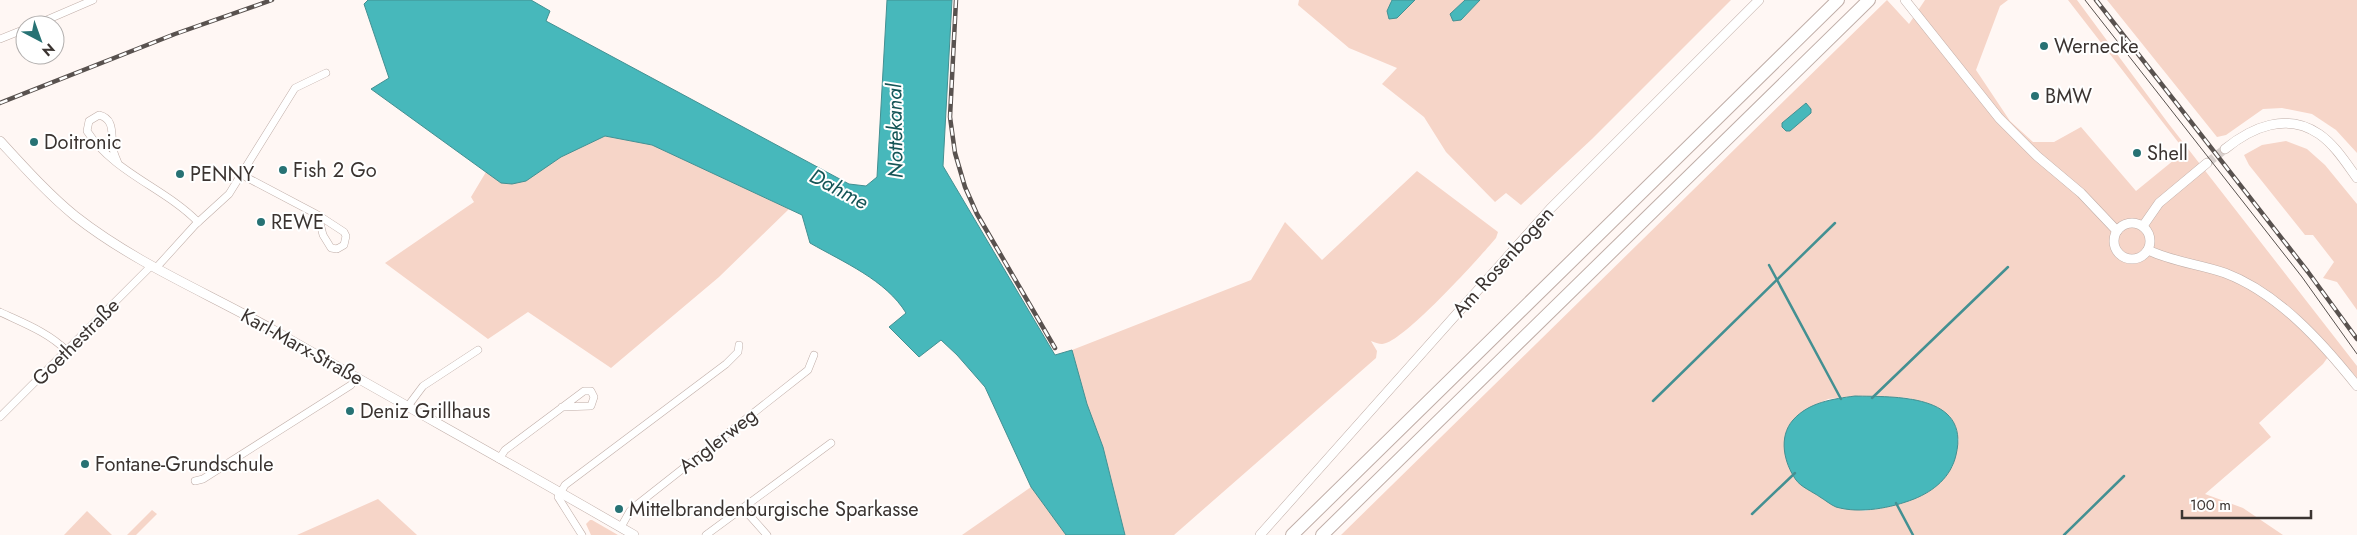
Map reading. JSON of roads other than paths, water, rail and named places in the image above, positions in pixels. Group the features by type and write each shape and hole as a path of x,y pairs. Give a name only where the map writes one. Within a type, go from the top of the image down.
{"highway":[{"path":"1292,535 1838,0"},
{"path":"1322,535 1864,4"}],"main road":[{"name":"Am Rosenbogen","path":"1260,535 1550,209 1759,0"},
{"path":"1905,0 2004,124 2037,156 2081,193 2117,231"},
{"path":"2225,149 2252,130 2277,123 2292,123 2320,134 2357,178"},
{"name":"Karl-Marx-Straße","path":"0,141 75,216 154,267 272,330 634,535"},
{"path":"2143,226 2159,203 2207,164"},
{"path":"2138,223 2143,226 2151,240 2148,250 2135,259 2120,255 2115,246 2117,231 2126,224 2138,223"},
{"path":"2148,250 2176,261 2224,272 2251,285 2291,315 2357,386"}],"street":[{"path":"58,15 93,0"},
{"path":"0,39 15,33"},
{"path":"154,267 198,222 229,194 295,88 326,73"},
{"path":"118,163 113,149 111,125 108,120 98,115 87,125 87,131 99,147 118,163 135,176 186,209 198,222"},
{"path":"242,175 318,215 344,232 346,236 344,245 337,249 330,248 323,235 318,215"},
{"name":"Goethestraße","path":"0,417 154,267"},
{"path":"0,312 39,331 67,351"},
{"path":"582,535 558,497 566,483 726,364 738,352 739,345"},
{"path":"408,406 423,386 478,350"},
{"name":"Anglerweg","path":"621,527 630,511 638,504 808,370 814,355"},
{"path":"195,481 203,479 273,435 351,385 356,378"},
{"path":"499,458 505,450 562,407"},
{"path":"706,535 831,443"},
{"path":"743,508 767,535"}],"water":[{"path":"368,0 531,0 550,11 546,21 849,184 866,186 877,177 887,0 952,0 943,166 1055,355 1072,350 1087,404 1103,447 1125,535 1066,535 1031,487 985,387 941,340 919,357 889,327 906,313 897,301 876,281 810,243 802,215 652,145 605,136 561,157 526,181 512,184 501,183 371,89 389,78 364,4"},
{"path":"1392,0 1415,0 1397,18 1389,19 1387,11"},
{"path":"1465,0 1480,0 1461,20 1453,21 1450,14"},
{"path":"1806,103 1811,109 1811,113 1790,131 1786,131 1782,127 1782,123"},
{"path":"1855,396 1889,397 1926,403 1941,409 1952,420 1958,435 1956,455 1954,463 1941,482 1928,492 1914,499 1886,507 1865,510 1845,509 1834,506 1798,483 1788,466 1784,450 1785,434 1788,427 1799,414 1814,405"}],"waterway":[{"path":"1653,401 1835,223"},
{"path":"1769,265 1841,399"},
{"path":"1872,398 2008,267"},
{"path":"1752,514 1795,473"},
{"path":"2064,535 2124,476"},
{"path":"1896,503 1913,535"}],"tunnel":[{"path":"2207,163 2225,149"}],"tram line":[{"path":"2085,0 2302,277 2357,354"}],"railway":[{"path":"0,103 175,34 272,0"},
{"path":"956,0 950,117 955,153 965,187 977,214 1055,348"},
{"path":"2096,0 2308,272 2357,339"}],"place":[{"name":"Wernecke","path":"2044,46"},
{"name":"BMW","path":"2035,96"},
{"name":"Doitronic","path":"34,142"},
{"name":"Shell","path":"2137,153"},
{"name":"Fish 2 Go","path":"283,170"},
{"name":"PENNY","path":"180,174"},
{"name":"REWE","path":"261,222"},
{"name":"Deniz Grillhaus","path":"350,411"},
{"name":"Fontane-Grundschule","path":"85,464"},
{"name":"Mittelbrandenburgische Sparkasse","path":"619,509"}],"water label":[{"name":"Nottekanal","path":"895,131"},
{"name":"Dahme","path":"839,189"}]}
